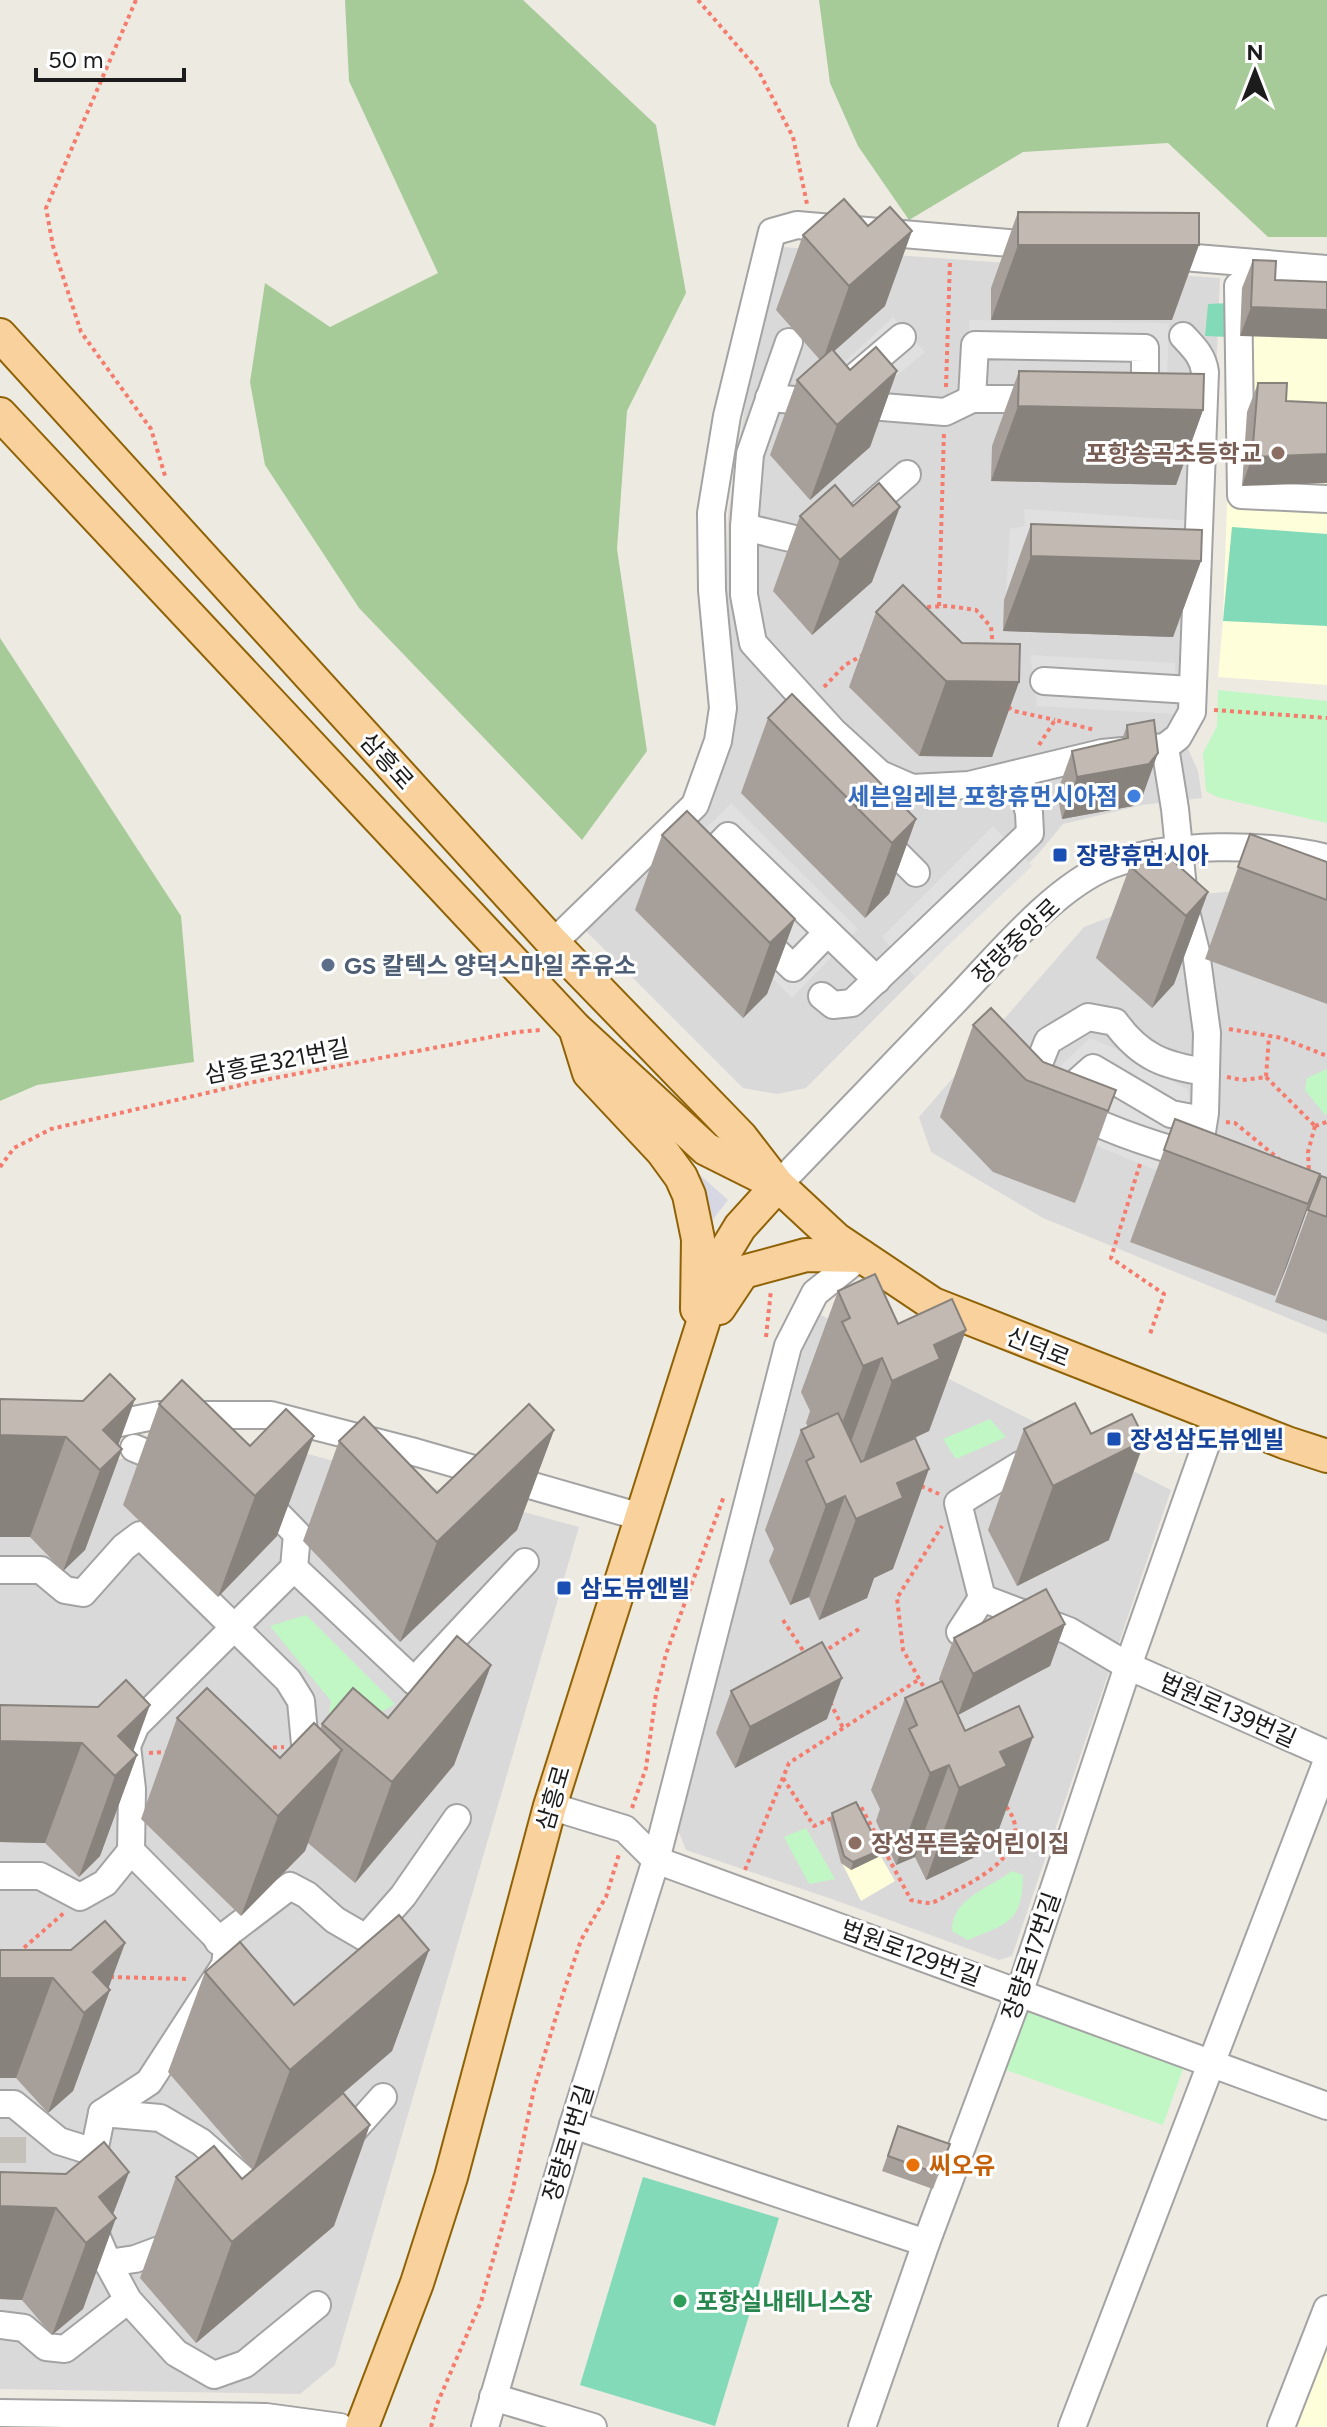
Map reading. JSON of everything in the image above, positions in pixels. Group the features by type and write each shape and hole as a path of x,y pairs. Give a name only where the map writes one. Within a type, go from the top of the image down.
{"main road":[{"name":"삼흥로","path":"0,335 553,943 741,1137 778,1185"},
{"name":"삼흥로","path":"0,414 575,1028 706,1149 778,1185"},
{"path":"575,1028 589,1073 662,1151 681,1177 689,1195 698,1239 696,1344"},
{"name":"삼흥로","path":"362,2427 417,2283 451,2177 550,1806 726,1250 740,1227 778,1185"},
{"name":"신덕로","path":"778,1185 836,1239 933,1304 1272,1438 1327,1456"},
{"path":"696,1344 743,1272 806,1255 861,1256"}],"street":[{"path":"553,943 695,805 718,741 723,708 712,590 711,513 727,416 772,232 797,225 1076,248"},
{"path":"1139,253 1327,269"},
{"path":"1327,290 1238,286 1239,377 1255,407 1241,495 1327,499"},
{"path":"789,342 750,454 744,527 744,595 753,643 833,731 880,774 912,788 969,785 1102,753 1165,747 1178,737 1200,700 1203,362 1183,336"},
{"path":"851,406 854,378 902,337"},
{"path":"972,399 975,345 1145,348 1145,400"},
{"path":"769,398 945,412 972,399 1067,399"},
{"path":"1114,400 1203,402"},
{"path":"744,527 803,541 836,535 907,474"},
{"path":"1167,584 1199,576"},
{"path":"1044,681 1200,700"},
{"path":"1165,747 1206,1025 1206,1072 1203,1120 1201,1138 1217,1170 1095,1124 1060,1105 1075,1084 1093,1068 1171,1114 1203,1120"},
{"path":"880,774 858,804 916,873"},
{"path":"822,996 833,1005 852,1003 1030,833 1029,813 1019,774"},
{"path":"715,893 693,871 728,836 877,980"},
{"name":"장량중앙로","path":"778,1185 1018,934 1065,892 1110,865 1178,849 1294,850 1327,858"},
{"path":"737,914 793,968 827,933"},
{"path":"1038,1066 1048,1041 1088,1017 1115,1022 1129,1042 1170,1067 1206,1072"},
{"name":"장량로1번길","path":"485,2427 573,2125 656,1860 788,1346 815,1293 861,1256"},
{"path":"77,1431 159,1415 271,1415 411,1451 641,1517"},
{"path":"135,1420 135,1456 151,1453 191,1474"},
{"name":"장량로17번길","path":"862,2427 926,2243 1019,1994 1128,1666 1209,1436"},
{"path":"960,1632 982,1598 958,1503 1020,1465 1059,1457"},
{"path":"0,1876 40,1876 80,1897 105,1883 131,1851 132,1789 127,1746 136,1725 294,1568 297,1534 260,1495 235,1487"},
{"path":"0,1570 41,1570 65,1590 83,1593 124,1547 140,1535 288,1680 301,1701 305,1744 353,1744"},
{"path":"414,1681 525,1562"},
{"path":"294,1568 427,1691 420,1711 405,1728"},
{"name":"법원로139번길","path":"982,1598 1069,1631 1128,1666 1327,1754"},
{"path":"1072,2427 1327,1761"},
{"name":"법원로129번길","path":"550,1806 623,1838 656,1860 1327,2106"},
{"path":"218,1941 290,1886 307,1895 335,1920 366,1938 403,1896 457,1818"},
{"path":"131,1851 227,1948 225,1965 149,2082 102,2113 94,2152 93,2228 128,2300 176,2353 214,2375 245,2364 317,2305"},
{"path":"320,2158 334,2152 383,2097"},
{"path":"0,2104 14,2104 59,2141 94,2152"},
{"path":"102,2113 160,2118 201,2142 255,2189"},
{"path":"573,2125 926,2243"},
{"path":"231,2208 255,2189 291,2171"},
{"path":"108,2263 135,2259 197,2237 208,2227"},
{"path":"0,2325 24,2328 46,2347 65,2349 128,2300"},
{"path":"1281,2427 1327,2309"},
{"path":"493,2397 593,2427"},
{"path":"0,2413 266,2417 340,2427"}],"path":[{"path":"136,0 46,208 53,246 81,332 151,429 169,490"},
{"path":"698,0 758,70 793,137 811,226"},
{"path":"939,606 950,238"},
{"path":"917,619 925,607 976,610 991,627 994,657"},
{"path":"809,704 845,665 868,651"},
{"path":"1200,700 1327,718"},
{"path":"1004,703 1014,711 1055,720"},
{"path":"1206,1025 1282,1038 1327,1056"},
{"name":"삼흥로321번길","path":"0,1167 14,1148 51,1129 269,1079 517,1032 575,1028"},
{"path":"1269,1036 1266,1077 1315,1126"},
{"path":"1206,1072 1242,1080 1266,1077"},
{"path":"1203,1120 1235,1123 1287,1166"},
{"path":"1315,1126 1327,1122"},
{"path":"1315,1126 1308,1152 1309,1173 1327,1187"},
{"path":"1147,1144 1111,1258 1164,1294 1150,1334"},
{"path":"1300,1170 1309,1170"},
{"path":"766,1340 772,1278"},
{"path":"918,1484 958,1503 921,1556 897,1598 903,1650 927,1693"},
{"path":"431,2427 437,2404 481,2302 513,2189 534,2089 581,1940 606,1897 646,1768 656,1694 666,1654 726,1490"},
{"path":"783,1620 809,1661"},
{"path":"822,1653 859,1629"},
{"path":"737,1888 789,1763 918,1680"},
{"path":"829,1701 843,1728"},
{"path":"265,1748 310,1746"},
{"path":"127,1754 173,1752"},
{"path":"783,1778 814,1826 837,1816"},
{"path":"849,1810 860,1805 911,1900 930,1903 970,1883 1005,1859 1015,1839 1013,1815 1004,1803"},
{"path":"17,1954 85,1894"},
{"path":"25,1947 35,1956"},
{"path":"98,1977 216,1980"}],"shaded area":[{"path":"782,247 1220,278 1209,545 1185,742 1198,771 1202,798 1142,805 1063,824 1038,854 806,1088 777,1094 743,1088 587,932 583,921 704,812 722,769 734,722 726,609 728,515 749,380"},
{"name":"포항송곡초등학교","path":"1235,275 1327,284 1327,685 1218,677 1223,621"},
{"path":"893,317 925,352 878,391 839,367"},
{"path":"969,320 1169,323 1167,376 1155,376 1154,336 969,337"},
{"path":"1024,509 1193,521 1187,598 1006,595 1010,529 1025,526"},
{"path":"1030,655 1175,663 1177,714 1037,706"},
{"path":"731,803 858,929 792,998 666,869"},
{"path":"993,826 1032,866 915,977 882,937"},
{"path":"1254,889 1327,902 1327,1334 1043,1218 931,1152 919,1117 1084,927 1156,899"},
{"path":"1090,1038 1116,1049 1188,1090 1204,1190 1044,1124 1054,1072"},
{"path":"681,1158 728,1200 704,1231"},
{"path":"813,1311 1171,1490 1012,1956 999,1960 686,1850 678,1830"},
{"path":"271,1444 579,1527 335,2365 300,2394 0,2389 0,1471"},
{"name":"장성푸른숲어린이집","path":"854,1810 895,1881 861,1901 842,1863"},
{"path":"1327,2338 1327,2427 1290,2427"}],"green space":[{"path":"345,0 523,0 656,125 686,293 627,411 617,549 647,751 582,840 359,608 265,465 250,382 265,283 330,327 438,273 349,81"},
{"path":"819,0 1327,0 1327,237 1268,237 1168,143 1023,152 909,220 858,146 830,83"},
{"path":"1229,303 1228,337 1205,336 1208,304"},
{"path":"1232,527 1327,534 1327,626 1223,621"},
{"path":"0,638 181,916 194,1062 37,1085 0,1101"},
{"path":"1218,690 1327,701 1327,823 1217,797 1206,791 1203,753 1217,726"},
{"path":"1327,1069 1325,1115 1305,1090 1307,1078"},
{"path":"990,1419 1006,1437 956,1459 943,1439"},
{"path":"306,1615 395,1704 362,1724 327,1727 331,1701 270,1626"},
{"path":"806,1828 835,1879 809,1884 784,1837"},
{"path":"1012,1871 1023,1875 1020,1903 1010,1919 968,1940 952,1931 958,1910 965,1902"},
{"path":"1030,2000 1188,2055 1163,2125 1006,2070"},
{"name":"포항실내테니스장","path":"643,2177 779,2218 715,2426 580,2385"}],"building":[{"path":"844,199 868,226 890,207 912,231 849,286 803,235"},
{"path":"1018,212 1199,213 1199,245 1018,245"},
{"path":"1253,260 1276,261 1275,280 1327,282 1327,310 1251,307"},
{"path":"876,347 897,371 837,425 797,380 832,349 850,370"},
{"path":"1019,371 1204,374 1203,410 1018,406"},
{"path":"1258,383 1287,383 1286,401 1327,403 1327,454 1252,457"},
{"path":"879,483 900,507 840,560 800,516 835,485 853,506"},
{"path":"1031,524 1202,530 1201,561 1031,556"},
{"path":"903,585 962,643 1020,644 1019,682 946,681 876,612"},
{"path":"792,694 916,819 892,843 768,718"},
{"path":"1154,720 1158,753 1149,764 1077,777 1072,751 1128,738 1127,725"},
{"path":"687,811 795,919 770,943 662,835"},
{"path":"1250,834 1327,862 1327,900 1238,867"},
{"path":"1152,842 1208,892 1186,916 1130,866"},
{"path":"991,1008 1043,1062 1116,1090 1108,1111 1026,1080 973,1025"},
{"path":"1175,1119 1320,1174 1308,1204 1164,1150"},
{"path":"1321,1176 1327,1178 1327,1217 1308,1210"},
{"path":"875,1274 898,1324 952,1299 966,1330 934,1345 940,1359 892,1381 882,1358 863,1366 842,1322 850,1318 838,1291"},
{"path":"110,1374 135,1399 103,1430 122,1449 100,1470 66,1437 0,1435 0,1399 83,1401"},
{"path":"182,1380 250,1446 286,1409 314,1436 255,1496 159,1404"},
{"path":"1075,1403 1091,1434 1132,1414 1145,1440 1053,1486 1024,1429"},
{"path":"529,1404 554,1430 437,1542 339,1441 364,1417 437,1493"},
{"path":"838,1413 861,1462 915,1438 929,1469 897,1483 903,1498 856,1519 845,1496 826,1505 806,1461 814,1457 801,1430"},
{"path":"1046,1589 1065,1624 973,1674 954,1638"},
{"path":"457,1636 491,1665 392,1782 322,1724 353,1688 388,1718"},
{"path":"822,1642 842,1678 750,1727 731,1691"},
{"path":"126,1680 150,1705 118,1736 137,1755 115,1776 82,1743 0,1741 0,1705 98,1707"},
{"path":"942,1681 965,1731 1019,1706 1033,1737 1000,1752 1007,1766 959,1788 949,1765 930,1773 909,1729 917,1725 905,1698"},
{"path":"207,1688 280,1758 314,1723 342,1750 278,1816 177,1718"},
{"name":"장성푸른숲어린이집","path":"856,1802 881,1850 853,1862 844,1856 832,1813"},
{"path":"399,1915 429,1950 290,2070 205,1972 240,1942 294,2005"},
{"path":"105,1921 125,1943 93,1972 110,1990 84,2013 53,1978 0,1978 0,1950 71,1950"},
{"path":"343,2093 370,2125 232,2242 176,2177 214,2146 242,2179"},
{"path":"898,2126 950,2144 938,2174 888,2156"},
{"path":"104,2142 129,2172 99,2197 116,2218 86,2243 56,2208 0,2206 0,2172 66,2174"}],"tunnel":[{"path":"0,2150 35,2150"}],"place":[{"name":"포항송곡초등학교","path":"1278,453"},
{"name":"세븐일레븐 포항휴먼시아점","path":"1134,796"},
{"name":"장량휴먼시아","path":"1060,855"},
{"name":"GS 칼텍스 양덕스마일 주유소","path":"328,965"},
{"name":"장성삼도뷰엔빌","path":"1114,1439"},
{"name":"삼도뷰엔빌","path":"564,1588"},
{"name":"장성푸른숲어린이집","path":"855,1843"},
{"name":"씨오유","path":"913,2165"},
{"name":"포항실내테니스장","path":"680,2301"}]}
